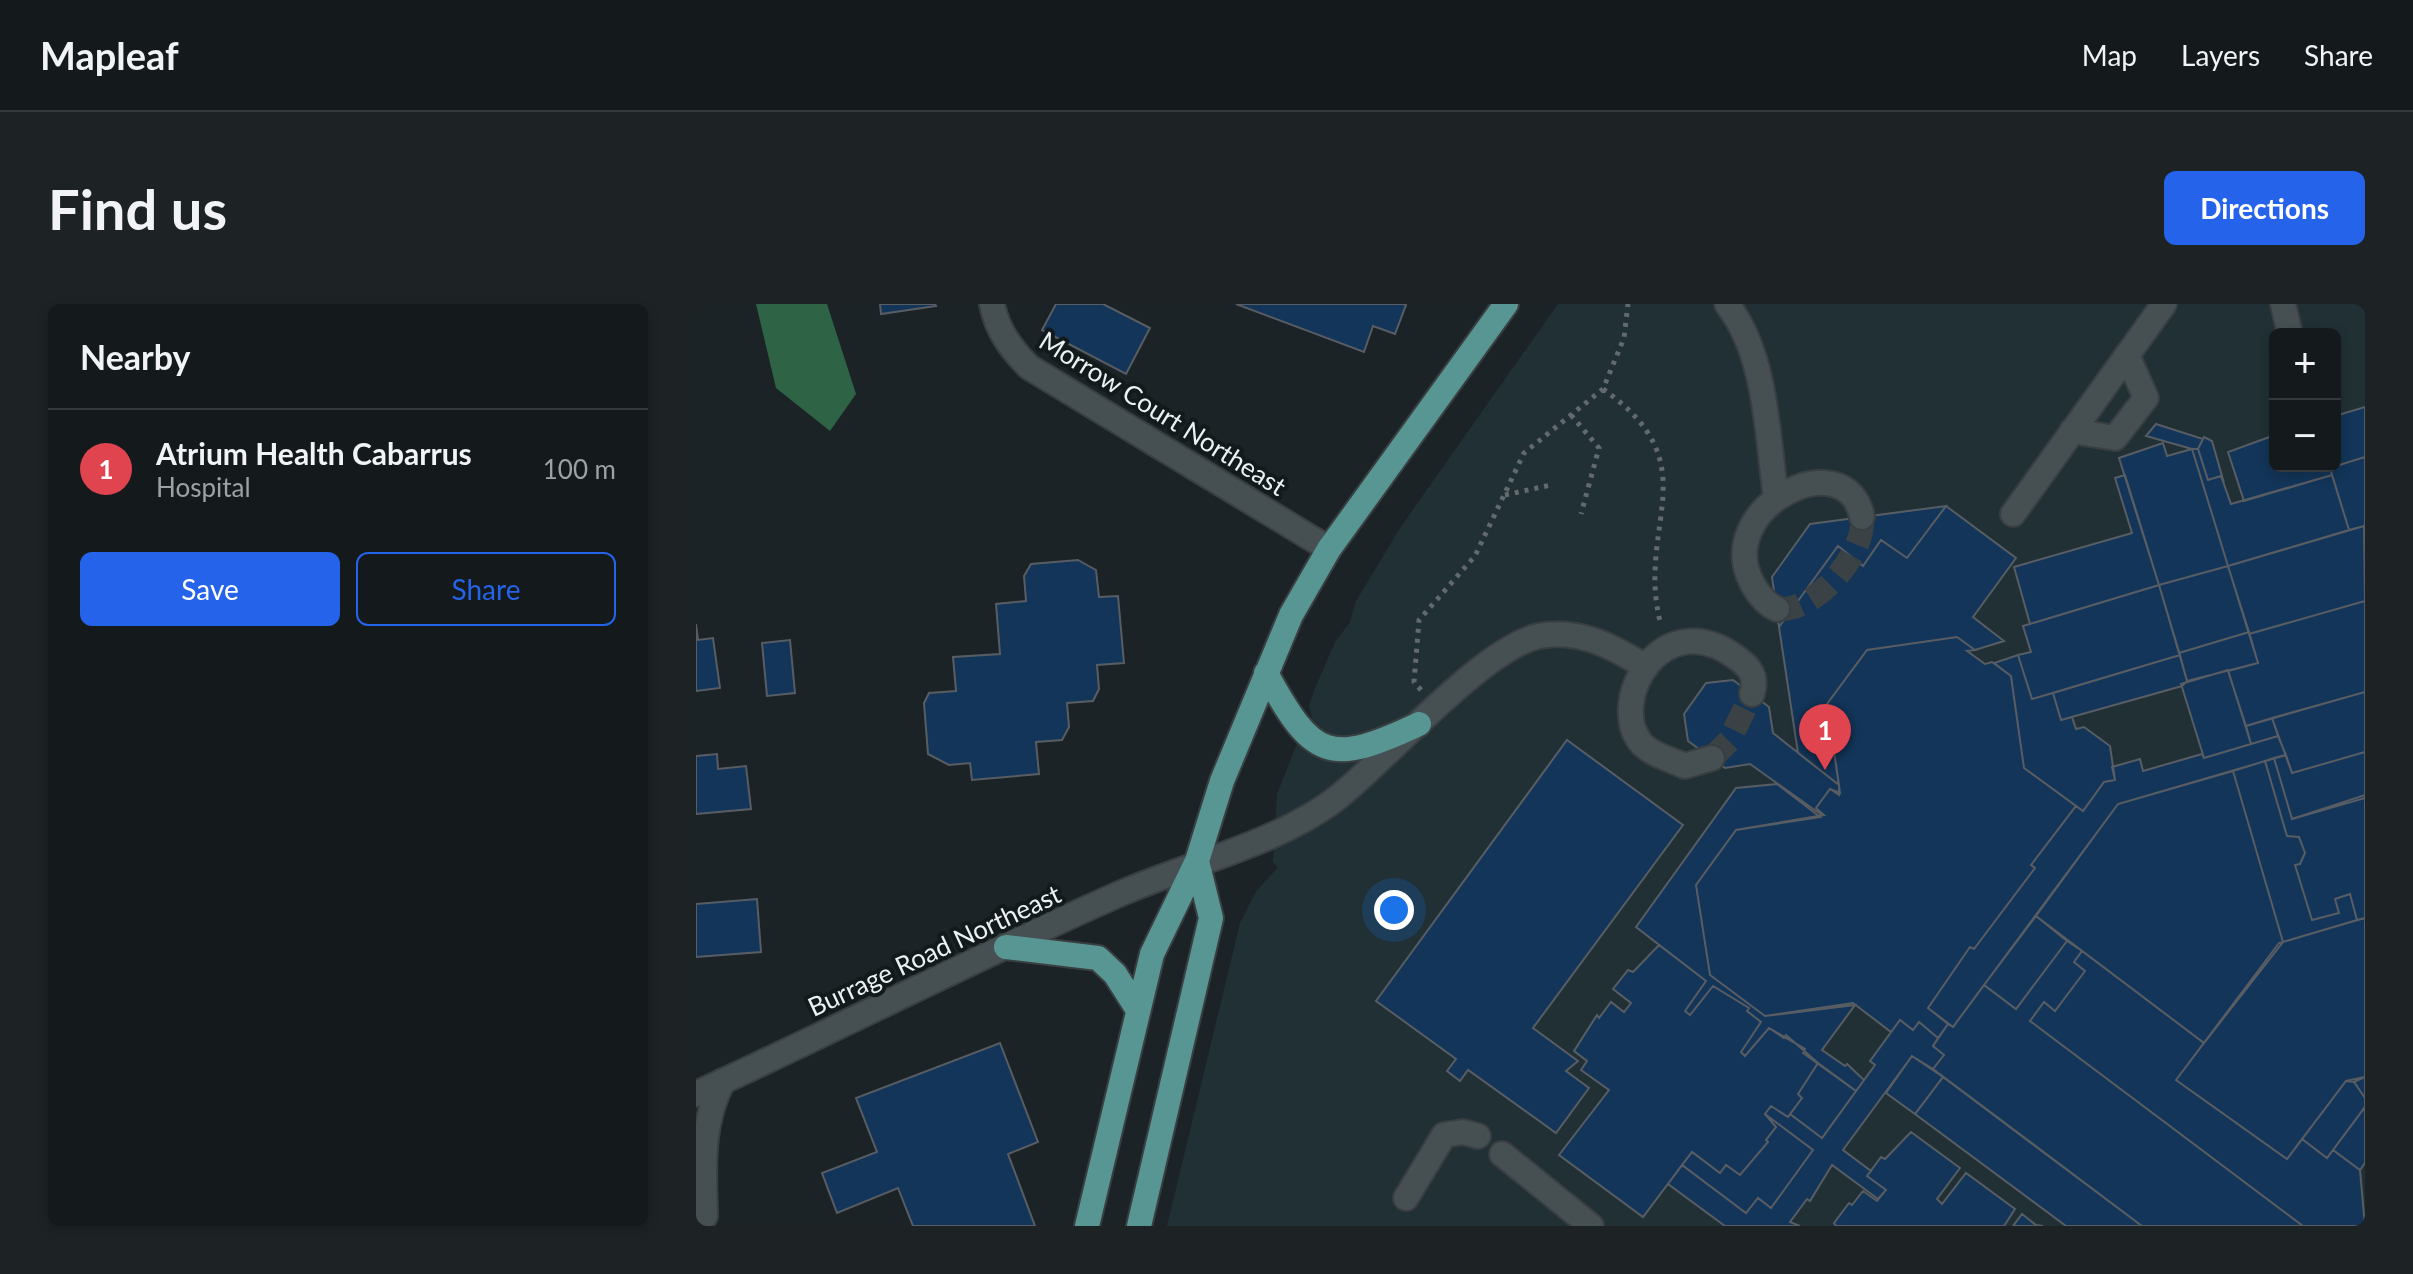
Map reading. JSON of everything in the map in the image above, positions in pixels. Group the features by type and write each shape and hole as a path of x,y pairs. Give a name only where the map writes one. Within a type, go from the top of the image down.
{"main road":[{"path":"1087,1226 1152,954 1197,861 1222,781 1248,725 1291,615 1329,549 1506,304"},
{"path":"1266,673 1301,731 1329,749 1351,751 1426,716"},
{"path":"1139,1226 1211,918 1197,861"},
{"path":"1006,947 1066,951 1098,958 1115,974 1138,1010"}],"street":[{"name":"Morrow Court Northeast","path":"992,304 994,318 1011,349 1029,367 1329,549"},
{"path":"1727,304 1744,326 1757,371 1776,498"},
{"path":"2013,514 2164,304"},
{"path":"2283,304 2289,328"},
{"path":"2072,431 2115,438 2146,398 2127,355"},
{"path":"1777,609 1762,598 1745,569 1744,544 1752,523 1776,498 1804,485 1837,485 1852,493 1862,517"},
{"name":"Burrage Road Northeast","path":"696,1094 1006,947 1197,861 1277,834 1336,798 1426,716 1502,654 1538,636 1575,635 1606,642 1646,667"},
{"path":"1712,758 1685,766 1642,745 1631,723 1633,698 1646,667 1666,645 1687,639 1717,644 1751,671 1755,680 1752,694"},
{"path":"696,1199 705,1216 706,1130 713,1099 723,1081"},
{"path":"1406,1198 1444,1135 1463,1132 1478,1136"},
{"path":"1502,1154 1591,1226"}],"path":[{"path":"1426,716 1414,682 1419,620 1475,556 1524,453 1603,389 1624,338 1628,304"},
{"path":"1603,389 1627,406 1648,429 1664,464 1665,498 1653,566 1654,598 1666,645"},
{"path":"1571,415 1599,448 1581,514"},
{"path":"1504,496 1551,485"}],"shaded area":[{"path":"1558,304 2365,304 2365,1226 1167,1226 1240,923 1255,893 1278,867 1273,862 1277,794 1306,721 1312,718 1309,706 1315,688 1335,642 1350,622 1356,601 1402,525"}],"green space":[{"path":"756,304 827,304 856,394 830,431 776,388"}],"building":[{"path":"880,304 935,304 936,306 881,314"},
{"path":"1056,304 1103,304 1150,328 1126,374 1042,330"},
{"path":"1236,304 1406,305 1395,334 1373,326 1364,352"},
{"path":"2365,407 2365,457 2341,465 2341,414"},
{"path":"2156,424 2203,439 2198,449 2192,449 2146,436"},
{"path":"2204,437 2212,441 2224,483 2221,476 2208,480 2198,449"},
{"path":"2269,437 2269,472 2331,472 2332,475 2244,501 2228,452"},
{"path":"2163,443 2167,456 2192,449 2228,566 2159,585 2119,458"},
{"path":"2192,449 2198,449 2208,480 2221,476 2231,504 2332,475 2349,530 2228,566"},
{"path":"2365,457 2365,530 2364,526 2349,530 2331,472 2341,472 2341,465"},
{"path":"2125,475 2159,585 2030,624 2014,567 2132,533 2115,478"},
{"path":"1946,506 1907,558 1881,540 1863,566 1838,546 1779,627 1772,577 1810,524"},
{"path":"1946,506 2016,558 1973,617 2004,641 1975,650 1957,637 1867,650 1827,704 1839,785 1798,753 1779,627 1838,546 1863,566 1881,540 1907,558"},
{"path":"2364,526 2365,601 2249,634 2228,566"},
{"path":"1078,560 1096,570 1099,597 1118,596 1124,663 1097,665 1099,689 1093,701 1067,703 1069,727 1062,740 1036,742 1039,774 972,780 970,763 949,765 928,754 924,703 929,693 956,691 953,657 1000,654 996,604 1026,601 1024,576 1031,564"},
{"path":"2228,566 2249,632 2179,653 2159,585"},
{"path":"2159,585 2180,655 2032,699 2018,655 2031,652 2023,626"},
{"path":"2365,601 2365,692 2246,726 2228,671 2258,663 2249,634"},
{"path":"696,624 698,640 713,638 720,688 696,691"},
{"path":"2249,632 2258,663 2187,681 2179,653"},
{"path":"1957,637 1975,650 1967,651 1985,664 1992,662 2011,676 2024,768 2076,806 2031,865 2035,868 1974,949 1970,947 1928,1008 1948,1024 1938,1038 1919,1022 1913,1030 1900,1020 1891,1032 1853,1003 1765,1016 1710,975 1696,885 1736,830 1824,815 1816,808 1830,789 1840,793 1827,704 1867,650"},
{"path":"790,640 795,693 767,696 762,643"},
{"path":"2018,655 2032,699 2053,693 2061,720 2072,717 2076,729 2084,727 2110,746 2115,780 2104,782 2083,811 2024,768 2011,676 1994,663"},
{"path":"2180,655 2187,681 2182,686 2061,720 2053,693"},
{"path":"2228,670 2251,744 2204,758 2181,684"},
{"path":"1733,680 1769,707 1773,733 1839,785 1839,795 1830,789 1816,808 1823,816 1750,764 1725,768 1688,741 1684,714 1706,683"},
{"path":"2365,692 2365,752 2292,773 2272,718"},
{"path":"2272,718 2278,736 2251,744 2246,726"},
{"path":"2278,736 2286,755 2118,804 1953,1027 1928,1008 1970,947 1974,949 2035,868 2031,865 2076,806 2083,811 2104,782 2115,780 2112,767 2140,759 2143,771 2202,754 2204,758"},
{"path":"1567,740 1683,825 1533,1028 1578,1061 1566,1071 1589,1088 1556,1133 1468,1070 1460,1081 1447,1071 1456,1059 1376,1001"},
{"path":"2365,752 2365,798 2292,819 2274,758 2286,755 2292,773"},
{"path":"717,754 718,769 746,766 751,809 696,814 696,756"},
{"path":"2274,758 2292,819 2365,795 2365,918 2357,920 2350,894 2335,899 2339,913 2312,920 2295,865 2300,864 2305,853 2299,837 2287,836 2265,761"},
{"path":"2265,761 2287,836 2299,837 2305,853 2300,864 2295,865 2312,920 2339,913 2335,899 2350,894 2357,920 2283,942 2233,771"},
{"path":"2233,771 2283,942 2204,1043 2036,916 2118,804"},
{"path":"1777,784 1820,817 1736,830 1696,885 1710,975 1765,1016 1855,1005 1822,1050 1845,1066 1847,1064 1864,1080 1856,1091 1803,1053 1805,1049 1769,1028 1745,1056 1741,1052 1761,1022 1747,1011 1749,1008 1713,986 1690,1015 1685,1011 1706,981 1636,927 1736,788"},
{"path":"757,899 761,952 696,957 696,904"},
{"path":"2036,916 2067,941 2016,1009 1984,985"},
{"path":"2365,918 2365,1077 2346,1081 2287,1159 2176,1080 2279,943"},
{"path":"2067,941 2082,951 2074,962 2085,971 2055,1011 2044,1002 2030,1021 2303,1226 2142,1226 1933,1069 1944,1055 1933,1046 1948,1024 1953,1027 1984,985 2016,1009"},
{"path":"1659,945 1706,981 1685,1011 1690,1015 1713,986 1749,1008 1747,1011 1761,1022 1741,1052 1745,1056 1769,1028 1784,1038 1786,1035 1818,1063 1798,1094 1802,1098 1788,1117 1771,1106 1765,1114 1776,1127 1766,1140 1768,1142 1740,1175 1726,1165 1720,1173 1692,1152 1643,1217 1559,1155 1609,1090 1581,1070 1587,1061 1574,1051 1597,1015 1599,1018 1611,1002 1624,1012 1631,1003 1613,989 1628,970 1633,972"},
{"path":"2082,951 2204,1043 2176,1080 2287,1159 2302,1139 2327,1158 2333,1150 2360,1170 2365,1226 2303,1226 2030,1021 2044,1002 2055,1011 2085,971 2074,962"},
{"path":"1900,1020 1913,1030 1919,1022 1938,1038 1933,1046 1944,1055 1933,1069 1912,1056 1843,1150 1871,1171 1867,1176 1886,1190 1878,1199 1832,1165 1810,1201 1807,1199 1790,1222 1800,1226 1725,1226 1668,1184 1682,1165 1746,1213 1758,1198 1771,1208 1813,1150 1765,1114 1771,1106 1788,1117 1790,1114 1822,1138 1875,1065 1870,1061"},
{"path":"1000,1043 1038,1142 1008,1154 1035,1226 913,1226 898,1188 837,1213 822,1173 877,1152 856,1098"},
{"path":"1912,1056 1943,1077 1915,1114 1886,1093"},
{"path":"1818,1063 1856,1091 1822,1138 1790,1114 1802,1098 1798,1094"},
{"path":"1943,1077 2142,1226 2066,1226 1915,1114"},
{"path":"2365,1077 2365,1098 2354,1082"},
{"path":"2346,1081 2354,1082 2365,1098 2365,1107 2327,1158 2302,1139"},
{"path":"2365,1107 2365,1163 2360,1170 2333,1150"},
{"path":"1765,1114 1813,1150 1771,1208 1758,1198 1746,1213 1682,1165 1692,1152 1720,1173 1726,1165 1740,1175 1768,1142 1766,1140 1776,1127"},
{"path":"1911,1132 1960,1168 1937,1199 1942,1204 1966,1173 2015,1209 2004,1226 1836,1226 1834,1223 1849,1203 1852,1205 1863,1191 1877,1201 1886,1190 1867,1176 1881,1157 1885,1159"},
{"path":"2022,1214 2036,1225 2043,1226 2013,1226"}],"tunnel":[{"path":"1777,609 1792,608 1807,602 1835,578 1856,548 1862,517"},
{"path":"1712,758 1729,741 1752,694"}],"place":[{"name":"Atrium Health Cabarrus","path":"1825,770"}]}
